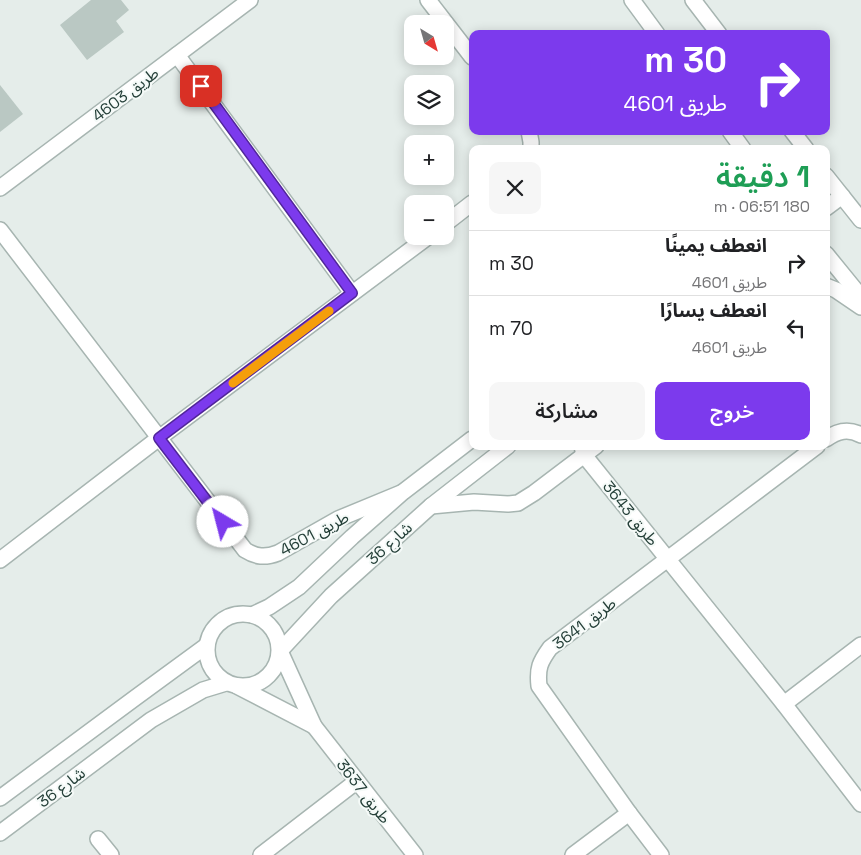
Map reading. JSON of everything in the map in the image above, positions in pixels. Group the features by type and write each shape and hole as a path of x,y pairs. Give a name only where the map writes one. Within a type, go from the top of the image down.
{"street":[{"name":"طريق 4603","path":"0,188 250,0"},
{"path":"428,0 469,53"},
{"path":"632,0 654,30"},
{"path":"693,0 716,30"},
{"path":"177,55 352,293"},
{"path":"795,135 803,145"},
{"path":"830,181 861,220"},
{"path":"830,205 842,196"},
{"path":"454,217 469,205"},
{"name":"طريق 4601","path":"0,230 244,550 252,555 270,556 338,518 402,492"},
{"path":"0,560 416,245"},
{"path":"830,259 861,298"},
{"path":"830,288 861,307"},
{"path":"830,437 840,431 850,430 861,435"},
{"name":"شارع 36","path":"252,614 269,607 299,587 402,492 469,440"},
{"name":"شارع 36","path":"280,651 331,596 431,506 503,450"},
{"name":"طريق 3643","path":"431,506 474,502 518,503 534,493 586,450"},
{"name":"طريق 3643","path":"588,450 668,559 861,804"},
{"name":"طريق 3641","path":"661,855 539,686 538,672 541,661 550,648 812,450"},
{"path":"239,614 252,614 272,628 278,639 280,651 277,663 270,674 261,682 249,686 232,685 218,677 211,668 206,646 210,634 217,624 227,617 239,614"},
{"path":"784,704 861,645"},
{"name":"شارع 36","path":"0,798 206,646"},
{"name":"طريق 3637","path":"280,651 314,726 415,855"},
{"name":"شارع 36","path":"0,833 151,720 203,690 232,685"},
{"name":"طريق 3637","path":"232,685 314,726"},
{"path":"261,855 357,781"},
{"path":"573,855 629,813"},
{"path":"98,839 110,855"}],"building":[{"path":"91,0 121,0 129,10 116,21 124,32 87,60 60,25"},
{"path":"0,85 23,114 0,132"}],"slow traffic":[{"path":"233,383 329,311"}],"route":[{"path":"201,86 352,293 159,438 223,522"}]}
